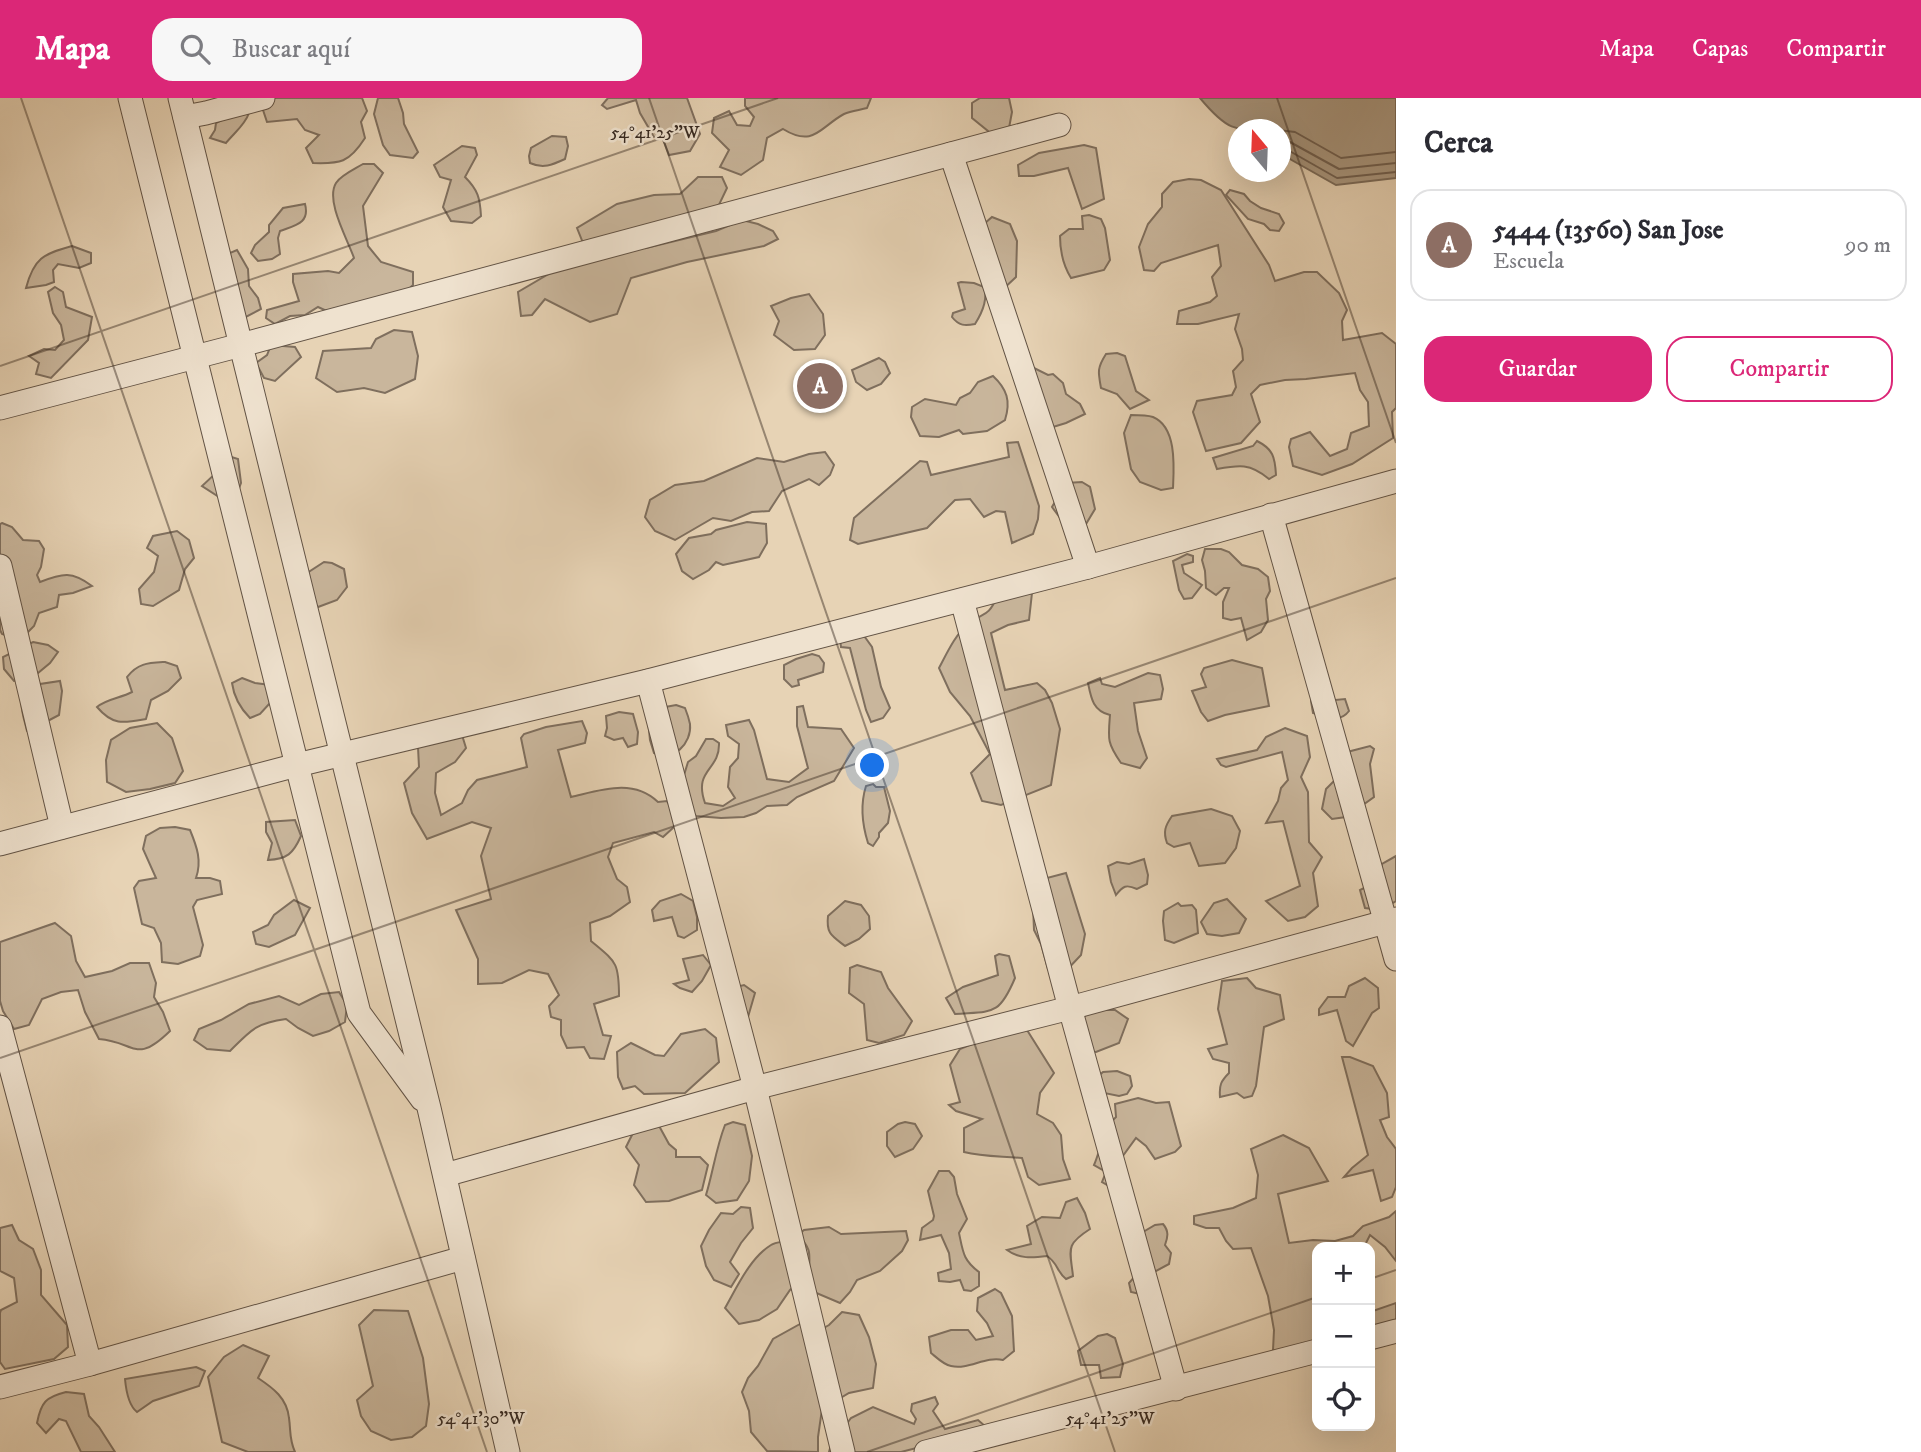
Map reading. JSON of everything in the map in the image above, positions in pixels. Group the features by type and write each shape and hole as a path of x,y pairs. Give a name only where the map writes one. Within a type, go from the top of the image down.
{"street":[{"path":"130,98 359,1013 429,1108"},
{"path":"263,98 183,108 429,1108 508,1452"},
{"path":"0,408 1059,125"},
{"path":"951,154 1088,567"},
{"path":"0,845 297,765 648,681 1088,567 1396,481"},
{"path":"1271,515 1391,920 1396,959"},
{"path":"0,566 62,827"},
{"path":"961,600 1070,1008 1176,1388"},
{"path":"648,681 755,1088 843,1452"},
{"path":"445,1175 755,1088 1070,1008 1391,920"},
{"path":"0,1027 90,1364"},
{"path":"0,1387 463,1258"},
{"path":"1375,1337 1396,1331"},
{"path":"926,1452 1312,1352"}],"shaded area":[{"path":"270,98 362,98 367,111 361,122 365,138 354,153 343,160 313,163 306,148 319,135 305,130 297,119 267,122 262,107"},
{"path":"378,98 398,98 404,124 418,152 413,158 390,155 383,145 374,114"},
{"path":"608,98 687,98 700,134 690,151 669,155 662,137 654,137 636,100 607,109 602,105"},
{"path":"745,98 871,98 867,108 844,114 816,134 802,136 783,129 767,138 763,160 741,175 720,167 729,150 712,133 714,118 729,111 737,125 750,126 754,117 745,106"},
{"path":"980,98 1009,98 1012,112 1009,128 993,135 972,118 972,103"},
{"path":"249,113 226,143 210,138 216,123 229,116"},
{"path":"552,136 566,137 568,146 565,159 548,166 530,163 531,148"},
{"path":"1084,145 1096,148 1104,199 1082,209 1068,168 1034,176 1019,176 1018,165 1039,153"},
{"path":"462,146 475,148 477,155 465,177 476,190 480,204 481,216 472,223 451,221 443,207 451,180 440,177 434,165"},
{"path":"363,164 374,164 383,173 363,206 368,246 381,262 413,272 413,285 397,300 331,313 318,307 305,315 290,316 275,324 266,318 267,310 299,301 293,274 328,271 339,273 354,258 335,210 333,191 341,177"},
{"path":"698,177 722,177 727,188 717,209 641,230 646,248 716,231 742,220 773,231 778,239 764,246 687,262 631,278 617,314 590,322 545,299 532,315 521,316 518,292 552,272 583,243 577,228 617,204 654,195 680,194"},
{"path":"1201,180 1221,190 1269,265 1275,281 1304,272 1317,272 1339,293 1347,310 1342,321 1343,340 1382,333 1396,344 1393,438 1352,464 1322,475 1293,466 1289,447 1291,439 1310,432 1330,456 1347,449 1351,433 1369,426 1368,402 1360,390 1355,373 1260,385 1251,394 1260,422 1241,443 1206,451 1193,412 1197,401 1232,395 1236,387 1233,371 1243,360 1235,329 1239,314 1198,324 1177,324 1179,311 1210,302 1217,296 1212,277 1221,266 1218,245 1161,263 1154,271 1144,270 1139,247 1148,224 1162,207 1162,194 1173,182"},
{"path":"1230,190 1244,194 1261,208 1279,214 1284,223 1279,231 1270,230 1264,224 1248,219 1226,195"},
{"path":"305,204 304,219 280,231 280,254 272,259 258,261 251,253 255,245 269,232 269,225 283,208"},
{"path":"1082,216 1101,219 1110,260 1104,270 1071,278 1062,258 1060,236 1069,229 1083,229"},
{"path":"992,217 1010,224 1017,241 1016,277 1000,292 976,231"},
{"path":"72,246 91,253 91,263 79,268 58,264 53,270 54,282 26,288 32,270 41,259"},
{"path":"237,250 248,269 249,286 258,298 261,309 240,320 225,255"},
{"path":"958,283 984,287 984,306 975,324 962,325 952,317 953,313 965,309"},
{"path":"55,287 63,292 66,307 92,317 88,340 51,378 36,374 39,363 29,356 44,349 55,350 64,340 48,292"},
{"path":"809,294 823,314 825,335 815,349 794,350 774,335 779,321 771,306"},
{"path":"394,330 412,332 418,356 415,379 385,393 364,388 337,392 316,378 323,351 371,348 376,339"},
{"path":"271,345 295,347 301,357 275,381 264,378 256,363 267,355"},
{"path":"1117,353 1125,356 1136,391 1149,400 1130,409 1117,394 1101,388 1101,363 1106,354"},
{"path":"879,358 885,362 890,373 881,384 867,390 856,382 852,370"},
{"path":"1032,367 1048,375 1053,374 1063,383 1066,394 1080,404 1085,414 1040,431"},
{"path":"993,376 1006,396 1008,407 1005,420 987,431 963,434 959,430 939,437 920,436 911,417 912,407 925,399 956,405 978,382"},
{"path":"1131,415 1153,417 1166,429 1172,448 1173,488 1161,490 1140,482 1131,469 1124,433"},
{"path":"1257,441 1272,454 1276,475 1269,479 1244,466 1217,469 1213,458 1253,446"},
{"path":"1018,442 1039,506 1033,534 1012,543 1005,512 996,511 984,517 970,499 955,500 927,528 858,544 850,540 854,518 920,461 927,462 931,475 1009,457 1007,443"},
{"path":"825,452 834,465 830,475 819,485 809,479 782,491 769,511 752,512 731,521 713,518 675,540 655,531 645,517 650,500 675,485 704,481 757,458 784,462"},
{"path":"225,455 238,459 241,483 236,497 219,497 202,486 216,473"},
{"path":"1082,482 1090,487 1095,509 1086,524 1066,526 1052,507 1066,483"},
{"path":"747,522 766,524 767,543 759,557 723,565 716,562 709,570 693,579 682,571 676,554 689,538"},
{"path":"2,523 12,527 23,540 39,541 44,549 37,575 40,582 67,575 92,586 59,595 57,607 39,613 34,626 20,640 2,634 0,630"},
{"path":"177,531 189,540 194,558 185,569 179,590 153,606 141,604 139,589 154,572 158,556 147,548 153,536"},
{"path":"1205,549 1229,552 1242,565 1258,569 1268,577 1268,620 1261,632 1247,640 1241,618 1223,618 1223,602 1229,588 1224,588 1216,595 1206,588 1202,560"},
{"path":"1187,554 1193,556 1193,562 1182,565 1184,573 1202,585 1192,598 1184,599 1179,590 1173,561"},
{"path":"324,562 344,569 347,587 337,600 318,607 303,595 298,579"},
{"path":"1032,593 1029,620 991,633 1005,690 1037,683 1045,690 1052,703 1060,729 1051,785 1001,805 982,801 971,773 990,754 970,716 950,692 939,668 959,633 988,612 997,597"},
{"path":"862,633 872,647 881,687 890,708 883,718 871,722 850,648 841,647 840,639"},
{"path":"33,642 48,645 58,652 50,663 32,678 14,681 4,669 3,657"},
{"path":"812,654 819,656 824,663 823,672 798,680 799,685 792,687 784,679 784,665"},
{"path":"1232,660 1262,668 1269,706 1208,721 1192,691 1206,687 1201,674 1204,668"},
{"path":"165,662 177,666 181,678 168,691 151,700 146,719 119,722 97,707 132,692 127,677 139,666"},
{"path":"1148,673 1160,675 1163,689 1161,699 1134,703 1138,731 1147,758 1140,768 1121,763 1116,756 1110,740 1110,715 1096,707 1088,683 1100,678 1102,684 1115,687"},
{"path":"242,678 270,685 270,703 260,714 250,718 238,702 232,683"},
{"path":"60,681 62,691 59,715 40,725 37,738 27,731 22,708 24,692 27,686"},
{"path":"1319,695 1325,701 1345,699 1349,711 1337,718 1313,713 1311,701"},
{"path":"676,705 685,708 690,724 688,738 674,753 654,753 648,720 660,708"},
{"path":"803,706 808,727 841,729 854,748 834,781 797,797 787,805 767,806 744,817 696,816 681,801 681,785 688,762 696,756 706,739 719,743 716,759 702,783 705,803 723,806 735,798 728,787 730,767 738,758 739,744 728,736 726,725 749,720 767,779 789,782 808,768 797,726 797,707"},
{"path":"619,712 633,714 638,732 637,744 628,747 623,738 614,740 605,736 606,716"},
{"path":"582,721 587,733 585,743 558,750 571,797 605,789 627,788 638,790 658,802 667,801 675,815 674,827 663,837 654,832 613,843 608,857 617,879 627,887 630,902 610,916 590,923 591,941 611,959 618,976 619,996 594,1004 603,1035 611,1036 604,1059 590,1058 584,1047 567,1048 561,1035 561,1020 551,1017 549,1006 559,995 548,974 529,970 502,983 478,984 478,959 456,910 491,899 481,856 491,828 472,822 427,839 412,813 404,783 419,767 418,747 462,735 466,748 455,762 436,773 435,793 441,815 462,803 477,780 527,767 521,738 524,734"},
{"path":"157,723 172,738 183,771 175,783 126,792 107,782 106,760 111,740 130,728"},
{"path":"1285,728 1307,736 1310,757 1301,777 1308,792 1309,842 1322,857 1313,873 1318,906 1305,917 1288,921 1266,901 1300,886 1283,821 1266,823 1278,801 1281,788 1288,780 1282,752 1226,767 1217,759 1257,750 1266,737"},
{"path":"1370,746 1374,749 1370,764 1374,797 1346,817 1332,819 1322,809 1326,789 1341,774 1337,760 1351,751"},
{"path":"873,784 876,787 884,787 890,811 888,823 873,846 868,843 866,836 862,807 866,786"},
{"path":"1211,809 1232,816 1240,831 1236,848 1225,863 1199,866 1190,843 1174,847 1167,843 1165,829 1172,816"},
{"path":"295,820 301,836 295,847 285,857 268,860 272,843 266,832 266,822"},
{"path":"160,828 190,830 195,842 199,866 196,878 220,881 222,894 197,900 193,907 203,945 200,956 178,964 162,962 161,943 154,928 142,924 134,888 139,881 156,878 143,849 146,836"},
{"path":"1396,856 1396,901 1381,910 1365,908 1360,890 1376,882 1382,864"},
{"path":"1144,859 1147,884 1137,889 1125,887 1116,895 1108,866 1117,862 1129,864"},
{"path":"1066,873 1085,934 1081,955 1063,974 1048,969 1034,930 1033,906 1043,879"},
{"path":"681,894 693,901 697,917 697,930 684,938 678,936 672,917 654,921 652,910 660,901"},
{"path":"1227,899 1246,919 1239,933 1222,936 1207,934 1201,922 1214,903"},
{"path":"294,900 310,908 295,935 269,947 256,944 253,932 268,925 274,915"},
{"path":"845,901 861,905 869,916 870,929 845,946 831,934 828,916"},
{"path":"1178,903 1181,906 1192,905 1196,910 1198,933 1174,943 1165,940 1164,911"},
{"path":"55,923 71,936 76,961 85,977 112,971 130,963 149,963 156,983 154,997 170,1031 149,1047 142,1049 99,1039 85,1012 78,990 61,992 42,999 29,1025 14,1029 0,1001 0,942"},
{"path":"703,955 711,965 692,992 674,984 689,980 683,959"},
{"path":"995,956 1009,956 1015,978 1004,999 993,1009 955,1014 946,998 963,987 998,975"},
{"path":"857,965 881,972 888,988 912,1021 904,1035 879,1043 867,1040 864,1004 849,993 850,968"},
{"path":"1247,978 1256,988 1280,995 1284,1019 1264,1027 1256,1086 1252,1096 1244,1098 1237,1093 1220,1097 1221,1084 1229,1073 1229,1063 1213,1059 1208,1049 1227,1044 1218,1009 1222,981"},
{"path":"1365,978 1378,988 1379,1008 1372,1013 1353,1046 1346,1041 1337,1010 1319,1015 1319,1009 1328,997 1345,997 1349,986"},
{"path":"744,985 755,993 748,1017 740,1024 736,987"},
{"path":"339,992 347,1005 345,1022 329,1031 313,1036 286,1019 255,1029 230,1051 207,1049 194,1040 199,1029 249,1004 279,996 299,1005 321,994"},
{"path":"1094,1010 1115,1010 1128,1019 1119,1043 1096,1052 1075,1051 1080,1019"},
{"path":"705,1029 716,1038 719,1062 685,1093 644,1094 635,1086 623,1089 618,1077 617,1052 631,1043 655,1055 664,1056 681,1034"},
{"path":"1027,1030 1054,1073 1040,1093 1037,1114 1053,1123 1061,1135 1063,1159 1070,1179 1039,1185 1028,1177 1022,1158 964,1152 964,1128 982,1119 956,1111 949,1105 960,1102 950,1065 960,1049 998,1033"},
{"path":"1342,1057 1350,1057 1373,1066 1387,1093 1389,1117 1380,1120 1396,1149 1396,1187 1392,1197 1381,1201 1373,1170 1344,1177 1368,1155"},
{"path":"1117,1071 1130,1076 1132,1086 1127,1094 1119,1096 1099,1092 1095,1079 1103,1072"},
{"path":"1138,1098 1156,1103 1169,1102 1181,1146 1175,1152 1155,1159 1136,1138 1117,1164 1109,1186 1102,1182 1106,1172 1094,1165 1105,1133 1116,1117 1115,1104"},
{"path":"733,1122 745,1125 752,1156 749,1181 737,1200 716,1203 706,1195 725,1125"},
{"path":"905,1122 915,1124 922,1136 913,1149 895,1157 887,1146 887,1132"},
{"path":"658,1124 669,1144 676,1150 676,1157 700,1157 708,1165 702,1190 669,1201 646,1202 634,1185 639,1165 626,1147 635,1129"},
{"path":"1283,1135 1309,1148 1328,1181 1278,1194 1289,1243 1313,1240 1335,1241 1353,1236 1363,1226 1389,1217 1396,1211 1396,1261 1385,1247 1370,1235 1366,1242 1312,1242 1312,1347 1284,1367 1273,1350 1274,1330 1268,1296 1251,1248 1233,1249 1219,1228 1194,1224 1194,1216 1233,1208 1256,1198 1258,1175 1251,1149"},
{"path":"939,1171 949,1171 954,1177 957,1194 967,1219 959,1233 967,1259 979,1272 979,1286 971,1291 964,1290 960,1280 939,1281 938,1273 951,1269 949,1253 941,1235 920,1240 922,1228 933,1220 928,1191"},
{"path":"1077,1198 1090,1229 1076,1239 1071,1248 1073,1276 1066,1279 1047,1256 1026,1257 1007,1250 1031,1244 1027,1226 1042,1217 1060,1218 1066,1202"},
{"path":"741,1207 750,1208 753,1228 730,1262 739,1274 731,1287 714,1280 706,1266 701,1246 721,1213 733,1214"},
{"path":"1163,1224 1167,1234 1165,1245 1171,1253 1169,1264 1143,1278 1140,1294 1131,1292 1129,1283 1137,1274 1138,1235 1155,1225"},
{"path":"12,1225 19,1240 33,1249 41,1270 41,1295 67,1325 68,1347 54,1359 5,1369 0,1362 0,1313 17,1302 14,1278 0,1271 0,1228"},
{"path":"829,1227 841,1234 906,1231 908,1240 902,1251 880,1271 857,1280 840,1303 814,1292 809,1276 808,1249 798,1235 804,1230"},
{"path":"787,1241 805,1276 790,1290 777,1309 759,1320 739,1324 725,1308 739,1282 763,1251 774,1243"},
{"path":"995,1289 1001,1293 1012,1316 1014,1351 1003,1360 958,1367 946,1364 931,1353 929,1337 951,1330 968,1330 976,1340 993,1336 977,1311 978,1298"},
{"path":"1396,1303 1396,1320 1375,1327 1375,1310"},
{"path":"374,1310 408,1311 423,1358 429,1404 426,1426 412,1437 391,1440 371,1431 361,1416 357,1400 373,1386 359,1325"},
{"path":"842,1312 859,1315 869,1337 876,1364 873,1388 849,1393 822,1409 818,1452 767,1451 751,1432 749,1411 742,1392 748,1378 773,1339 800,1324 820,1330"},
{"path":"1107,1334 1115,1338 1123,1364 1120,1377 1101,1378 1099,1365 1081,1365 1078,1351 1098,1336"},
{"path":"243,1345 269,1356 258,1378 274,1390 288,1411 295,1452 248,1452 222,1442 208,1377 224,1357"},
{"path":"196,1367 205,1371 199,1386 153,1401 137,1412 131,1405 125,1379"},
{"path":"66,1392 84,1394 89,1416 115,1452 81,1452 66,1421 59,1419 46,1433 37,1423 40,1410 46,1402"},
{"path":"935,1397 938,1404 933,1411 945,1429 978,1420 985,1426 901,1452 829,1452 831,1445 851,1418 873,1407 914,1424 916,1419 911,1411 912,1404"}],"water":[{"path":"1200,98 1396,98 1396,178 1336,185 1291,160 1291,119 1228,119 1228,124"}],"place":[{"name":"5444 (13560) San Jose","path":"820,386"}]}
